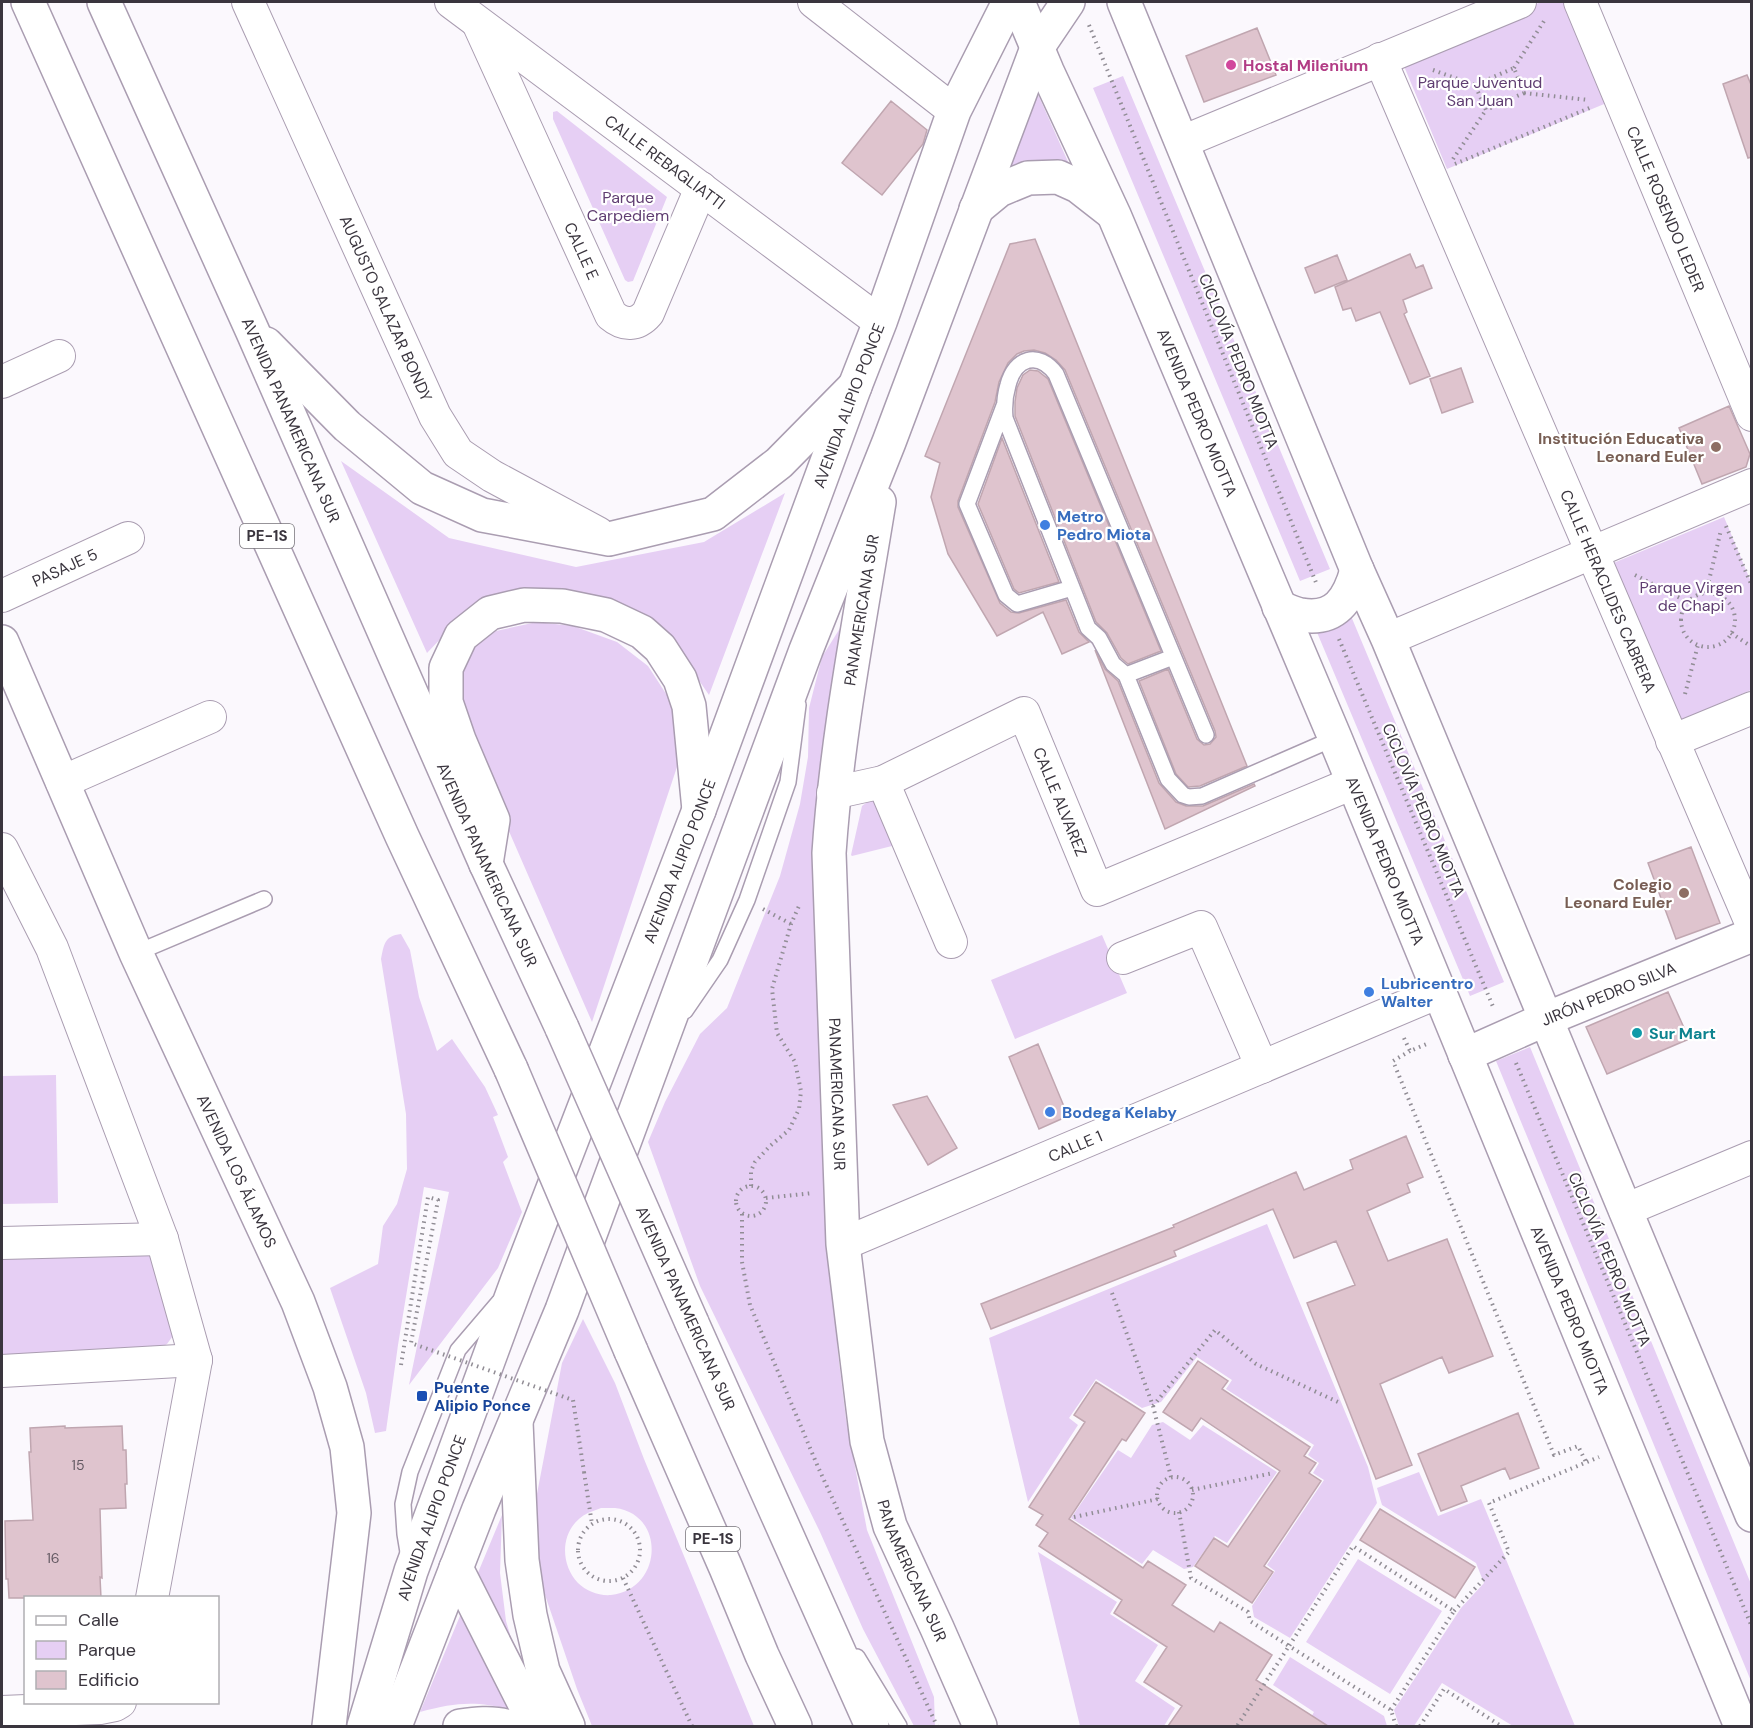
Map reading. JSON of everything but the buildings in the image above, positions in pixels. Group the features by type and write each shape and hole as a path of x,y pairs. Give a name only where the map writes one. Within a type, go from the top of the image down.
{"main road":[{"name":"PE-1S","path":"28,2 397,826 511,1069 631,1352 795,1726"},
{"name":"AVENIDA PANAMERICANA SUR","path":"104,2 252,330 486,864 562,1028 872,1726"},
{"name":"AVENIDA ALIPIO PONCE","path":"364,1726 411,1570 517,1282 699,810 880,322 954,111 1009,2"},
{"name":"AVENIDA PEDRO MIOTTA","path":"1018,2 1114,214 1335,738 1741,1726"},
{"path":"1124,2 1357,570 1388,639 1752,1515"},
{"path":"395,1726 456,1568 562,1310 806,650 889,442 1037,48 1078,12"},
{"path":"976,209 999,190 1028,178 1058,177 1078,186 1114,214"},
{"path":"252,330 347,426 422,488 482,515 609,539 713,514 779,462 855,386"},
{"name":"PANAMERICANA SUR","path":"889,442 833,793 829,853 843,1244 867,1441 890,1526 980,1726"},
{"path":"1279,607 1300,615 1317,616 1329,613 1340,606 1349,594 1357,570"},
{"path":"486,864 493,820 459,740 446,702 446,668 461,636 490,613 524,605 562,606 595,612 642,632 660,648 680,679 689,706 699,810"},
{"name":"AVENIDA LOS ÁLAMOS","path":"2,643 136,953 298,1302 330,1387 347,1447 354,1513 330,1726"},
{"name":"JIRÓN PEDRO SILVA","path":"1465,1055 1546,1019 1752,936"},
{"path":"516,1422 522,1560 530,1615 543,1671 568,1726"},
{"path":"456,1568 536,1726"},
{"path":"762,1655 783,1726"},
{"path":"460,1726 474,1724 506,1726"}],"street":[{"name":"AUGUSTO SALAZAR BONDY","path":"248,2 435,416 458,453 492,477 609,539"},
{"name":"CALLE REBAGLIATTI","path":"451,2 880,322"},
{"path":"814,2 954,111"},
{"path":"1182,142 1520,2"},
{"name":"CALLE ROSENDO LEDER","path":"1580,2 1612,99 1752,415"},
{"name":"CALLE E","path":"478,22 610,315 616,320 622,323 637,322 648,313 701,189"},
{"name":"CALLE HERACLIDES CABRERA","path":"1380,59 1752,925"},
{"path":"2,382 59,356"},
{"path":"1388,639 1752,485"},
{"name":"PASAJE 5","path":"2,596 128,538"},
{"path":"1672,741 1752,708"},
{"name":"CALLE ALVAREZ","path":"883,782 1024,713 1097,891 1353,783"},
{"path":"62,782 210,717"},
{"path":"833,793 883,782 951,942"},
{"path":"2,849 52,948 162,1239 196,1360 152,1596"},
{"path":"1123,958 1201,927 1262,1067"},
{"name":"CALLE 1","path":"843,1244 1440,992"},
{"path":"1625,1210 1752,1157"},
{"path":"2,1243 162,1239"},
{"path":"2,1371 196,1360"},
{"path":"2,1712 50,1718 117,1704"}],"lane":[{"path":"1072,588 1017,604 1006,595 967,504 1004,406 1008,383 1015,371 1031,359 1043,361 1056,374 1206,735"},
{"path":"1004,406 1005,418 1088,628 1099,638 1113,664 1126,675 1168,779 1178,791 1189,797 1202,796 1335,738"},
{"path":"659,1047 720,960 747,900 788,782 806,650"},
{"path":"1126,675 1173,657"},
{"path":"136,953 264,899"},
{"path":"797,1558 899,1726"}],"path":[{"name":"CICLOVÍA PEDRO MIOTTA","path":"1078,12 1752,1627"},
{"path":"1486,110 1475,85 1514,68 1544,21"},
{"path":"1514,68 1524,93"},
{"path":"1524,93 1612,99 1449,166 1486,110 1524,93"},
{"path":"1706,593 1724,519 1752,586"},
{"path":"1592,552 1688,602"},
{"path":"1706,593 1717,594 1726,600 1732,608 1734,619 1733,629 1728,638 1709,647 1689,640 1683,631 1681,621 1682,611 1688,602 1706,593"},
{"path":"1731,633 1752,647"},
{"path":"747,900 791,924"},
{"path":"751,1186 751,1171 755,1162 789,1130 799,1109 801,1091 795,1062 777,1033 772,989 791,924 801,902"},
{"path":"1410,1051 1393,1061 1554,1455 1578,1446 1586,1462"},
{"path":"751,1186 761,1189 766,1198 765,1208 757,1216 742,1214 736,1207 735,1197 741,1189 751,1186"},
{"path":"766,1198 841,1190"},
{"path":"401,1365 428,1197 438,1200 411,1343 573,1400 592,1524"},
{"path":"742,1214 742,1262 750,1305 816,1467 937,1726"},
{"path":"1112,1293 1153,1406 1171,1477"},
{"path":"1153,1406 1215,1330 1256,1365 1338,1402"},
{"path":"1391,1710 1454,1611 1509,1552 1489,1503 1626,1446"},
{"path":"1192,1490 1273,1473"},
{"path":"1171,1477 1179,1477 1187,1481 1192,1490 1191,1503 1179,1512 1171,1512 1164,1508 1157,1494 1159,1487 1171,1477"},
{"path":"1074,1517 1158,1499"},
{"path":"1179,1512 1191,1578 1248,1612 1250,1621 1391,1710 1395,1726"},
{"path":"610,1519 630,1527 638,1534 640,1554 637,1564 623,1578 603,1581 593,1577 580,1562 579,1541 592,1524 610,1519"},
{"path":"1237,1726 1353,1546 1454,1611"},
{"path":"623,1578 692,1726"},
{"path":"1420,1726 1444,1689 1502,1726"}],"green space":[{"name":"Parque Juventud San Juan","path":"1541,2 1567,2 1609,102 1447,169 1401,59"},
{"path":"1123,76 1330,569 1300,581 1093,88"},
{"path":"1033,83 1073,173 1007,173"},
{"name":"Parque Carpediem","path":"557,111 667,197 633,281 625,280 553,119 553,112"},
{"path":"341,461 449,538 576,567 704,542 785,493 709,695 672,641 619,610 466,612 427,653"},
{"name":"Parque Virgen de Chapi","path":"1724,517 1751,582 1751,690 1679,721 1611,564"},
{"path":"1351,616 1504,982 1470,996 1316,630"},
{"path":"847,617 830,1231 838,1353 846,1419 867,1530 934,1697 935,1726 914,1726 863,1629 820,1532 700,1286 648,1142 665,1102 700,1034 727,1008 780,876 800,804 808,757 809,708 822,657"},
{"path":"537,622 573,626 617,642 648,666 672,703 685,743 592,1022 461,721 457,680 472,649 496,631"},
{"path":"879,799 896,845 852,856 862,806 870,800"},
{"path":"401,934 410,950 419,997 437,1051 452,1039 485,1087 498,1115 493,1117 508,1157 503,1162 522,1212 498,1268 409,1385 449,1192 424,1187 386,1431 375,1433 366,1393 330,1288 378,1264 383,1226 397,1204 407,1169 406,1114 381,959 388,939"},
{"path":"1102,935 1127,993 1015,1039 991,980"},
{"path":"1530,1047 1751,1584 1751,1681 1496,1061"},
{"path":"56,1075 58,1203 2,1204 2,1076"},
{"path":"1267,1224 1368,1467 1377,1503 1290,1638 1254,1617 1252,1606 1275,1571 1267,1565 1324,1480 1313,1473 1319,1463 1308,1455 1314,1445 1226,1389 1232,1380 1197,1357 1161,1402 1142,1408 1096,1379 1069,1418 1078,1425 1028,1502 989,1338"},
{"path":"2,1249 146,1252 156,1260 175,1333 167,1344 156,1350 2,1357"},
{"path":"583,1319 615,1383 754,1726 592,1726 543,1589 536,1544 536,1499 562,1363","holes":["601,1508 615,1508 632,1513 643,1523 650,1537 652,1552 649,1566 641,1580 628,1590 611,1595 597,1594 581,1586 567,1565 565,1555 565,1545 572,1526 588,1513"]},
{"path":"1163,1422 1190,1440 1203,1425 1277,1472 1227,1543 1215,1536 1193,1567 1184,1569 1153,1550 1142,1564 1071,1518 1118,1450 1131,1458 1152,1425"},
{"path":"1419,1472 1438,1516 1481,1499 1575,1726 1513,1726 1442,1683 1414,1726 1399,1726 1394,1710 1461,1608 1484,1583 1476,1563 1382,1505 1377,1488"},
{"path":"502,1515 500,1573 506,1621 521,1672 520,1712 481,1704 459,1704 420,1712"},
{"path":"1038,1552 1117,1602 1110,1614 1158,1645 1135,1681 1175,1708 1164,1726 1080,1726"},
{"path":"1358,1559 1442,1611 1390,1694 1306,1642"},
{"path":"1290,1657 1384,1716 1387,1726 1321,1726 1310,1719 1314,1712 1273,1685"}],"place":[{"name":"Hostal Milenium","path":"1231,65"},
{"name":"Institución Educativa Leonard Euler","path":"1716,447"},
{"name":"Metro Pedro Miota","path":"1045,525"},
{"name":"Colegio Leonard Euler","path":"1684,893"},
{"name":"Lubricentro Walter","path":"1369,992"},
{"name":"Sur Mart","path":"1637,1033"},
{"name":"Bodega Kelaby","path":"1050,1112"},
{"name":"Puente Alipio Ponce","path":"422,1396"}]}
